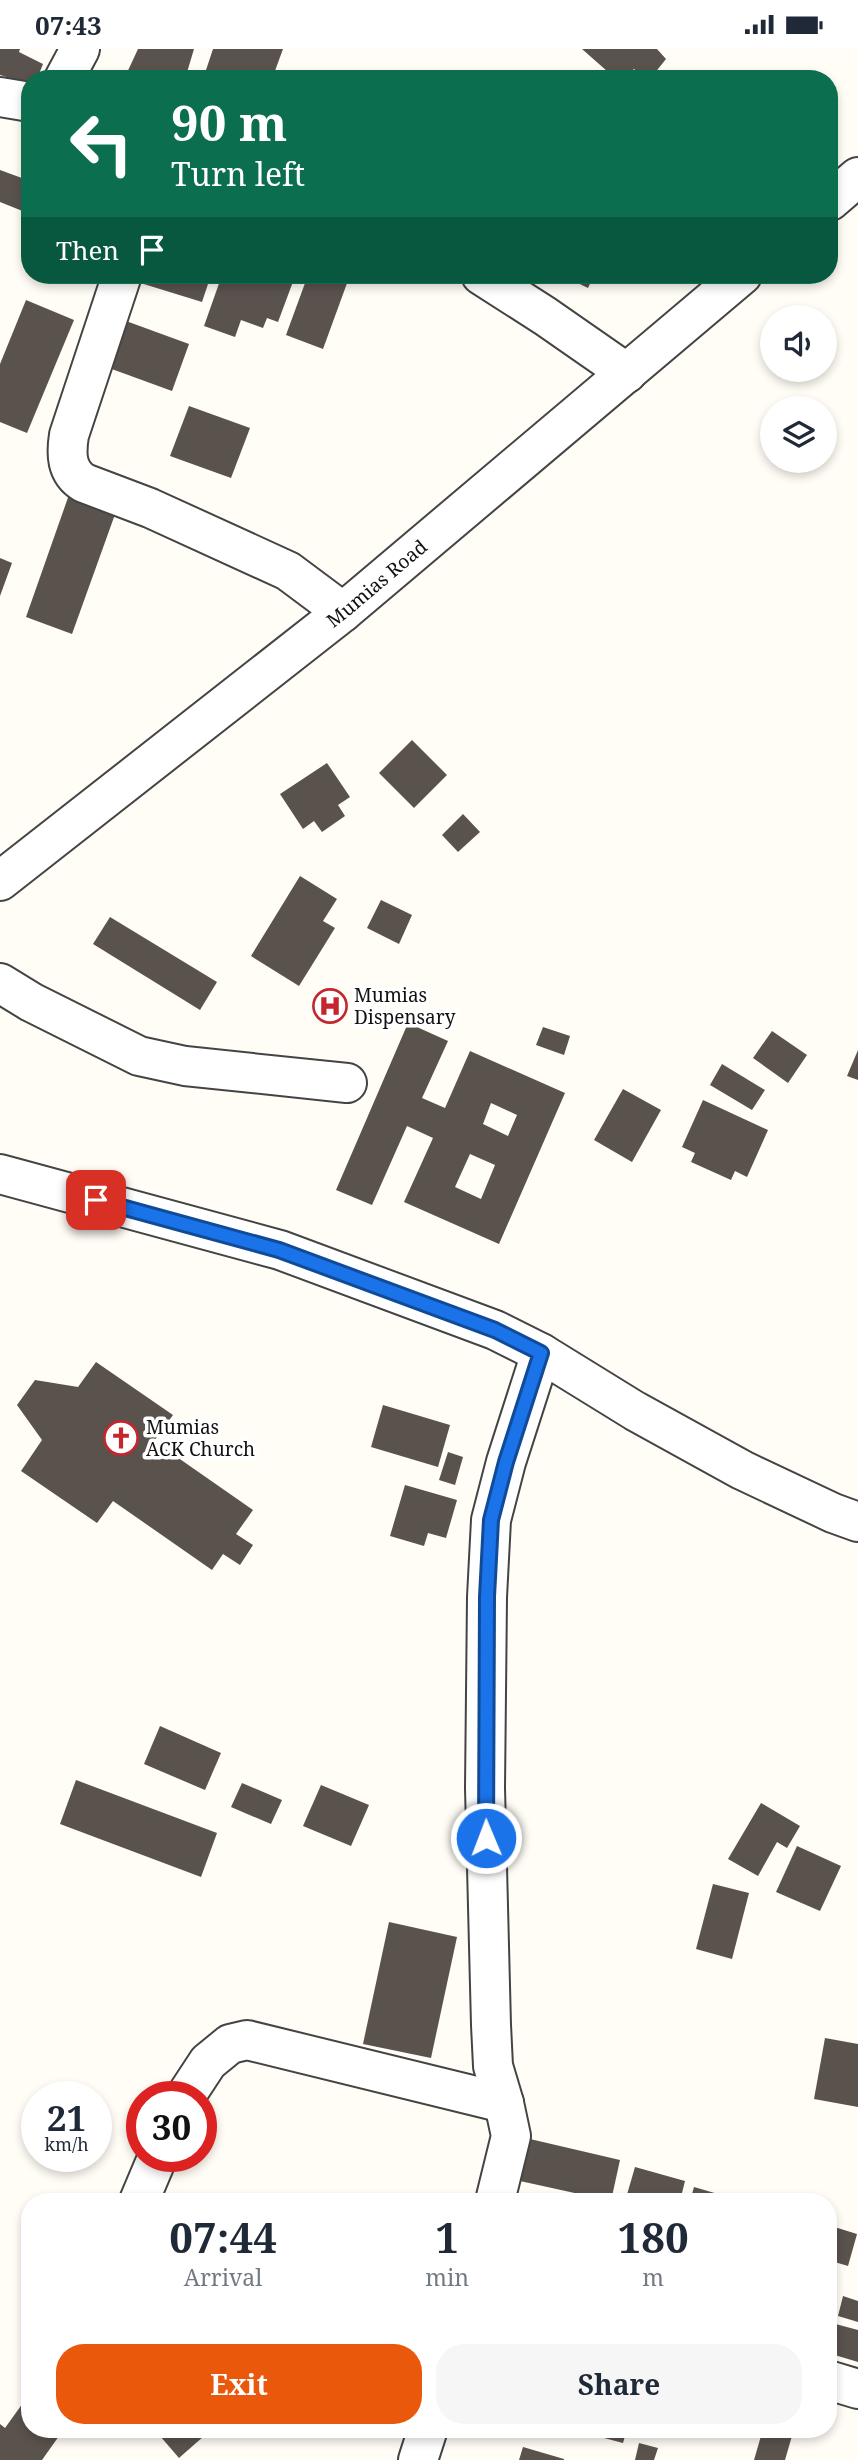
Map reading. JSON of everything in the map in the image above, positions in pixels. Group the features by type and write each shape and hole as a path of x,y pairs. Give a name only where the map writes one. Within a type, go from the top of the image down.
{"street":[{"path":"69,70 80,49"},
{"path":"0,97 21,100"},
{"path":"838,194 858,177"},
{"path":"119,284 69,435 68,461 76,479 150,508 289,571 343,612"},
{"path":"495,284 627,373"},
{"name":"Mumias Road","path":"0,881 343,612 731,284"},
{"path":"0,983 31,1002 139,1056 185,1066 347,1083"},
{"path":"0,1174 279,1250 495,1330 541,1353 635,1411 742,1469 833,1513 858,1522"},
{"path":"497,2193 511,2136 493,2066 491,2025 485,1789 491,1520 506,1462 541,1353"},
{"path":"196,2081 208,2062 230,2043 247,2040 504,2103"},
{"path":"142,2193 151,2172"},
{"path":"837,2383 858,2389"},
{"path":"418,2460 425,2438"}],"building":[{"path":"0,49 20,49 19,52 43,64 41,70 21,70 21,81 0,75"},
{"path":"138,49 194,49 188,70 128,70"},
{"path":"213,49 283,49 275,70 206,70"},
{"path":"582,49 657,49 666,59 657,70 606,70"},
{"path":"0,170 21,178 21,210 0,202"},
{"path":"144,284 208,284 202,302"},
{"path":"219,284 292,284 278,322 267,318 263,328 241,320 235,337 204,326"},
{"path":"305,284 347,284 323,349 286,335"},
{"path":"26,300 74,320 27,433 0,422 0,364"},
{"path":"126,321 189,344 172,391 109,368"},
{"path":"189,406 250,428 231,478 170,456"},
{"path":"71,489 118,506 72,634 26,617"},
{"path":"0,558 12,563 0,596"},
{"path":"412,740 447,775 414,808 379,773"},
{"path":"327,763 350,797 338,805 345,816 322,832 314,821 303,829 280,794"},
{"path":"463,814 480,832 458,852 442,835"},
{"path":"300,876 337,899 323,921 335,928 299,986 251,956"},
{"path":"381,900 412,915 399,944 367,928"},
{"path":"110,917 217,982 200,1010 93,944"},
{"path":"408,1023 448,1041 422,1098 445,1108 470,1051 565,1093 499,1244 404,1202 433,1138 407,1126 372,1205 336,1190","holes":["491,1103 517,1115 508,1136 483,1124","470,1154 495,1165 481,1199 455,1187"]},
{"path":"543,1027 570,1036 564,1055 536,1045"},
{"path":"772,1031 807,1055 788,1083 753,1058"},
{"path":"858,1050 858,1080 847,1076"},
{"path":"722,1064 765,1090 752,1110 710,1085"},
{"path":"623,1089 661,1110 632,1162 594,1140"},
{"path":"703,1100 768,1130 747,1177 735,1171 731,1180 691,1162 695,1153 682,1147"},
{"path":"96,1362 173,1415 154,1441 253,1510 236,1534 253,1545 240,1565 223,1554 212,1570 113,1501 97,1523 21,1471 42,1440 17,1405 35,1380 78,1387"},
{"path":"383,1405 450,1425 438,1467 371,1447"},
{"path":"448,1452 463,1457 455,1485 439,1480"},
{"path":"405,1485 457,1500 446,1538 428,1533 424,1546 390,1536"},
{"path":"160,1726 221,1753 205,1790 144,1764"},
{"path":"76,1780 217,1833 201,1877 60,1824"},
{"path":"242,1783 282,1800 271,1824 231,1807"},
{"path":"321,1785 369,1805 351,1846 303,1826"},
{"path":"761,1803 800,1826 787,1848 777,1842 758,1876 728,1859"},
{"path":"797,1846 841,1866 820,1911 776,1892"},
{"path":"713,1884 749,1893 732,1959 696,1949"},
{"path":"389,1922 457,1937 431,2058 363,2044"},
{"path":"825,2038 858,2044 858,2107 814,2099"},
{"path":"530,2139 620,2160 613,2193 575,2193 520,2181"},
{"path":"635,2167 685,2181 682,2193 627,2193"},
{"path":"694,2187 715,2193 692,2193"},
{"path":"837,2228 857,2234 848,2266 837,2263"},
{"path":"843,2296 858,2301 858,2322 838,2316"},
{"path":"837,2324 858,2330 858,2362 837,2356"},
{"path":"21,2406 21,2438 58,2438 42,2460 0,2460 0,2424 5,2428"},
{"path":"162,2438 202,2438 179,2458"},
{"path":"604,2438 624,2438 623,2443"},
{"path":"760,2438 791,2438 785,2460 754,2460"},
{"path":"639,2443 658,2448 654,2460 635,2460"},
{"path":"523,2447 564,2459 564,2460 519,2460"}],"place":[{"name":"Mumias Dispensary","path":"330,1006"},
{"name":"Mumias ACK Church","path":"121,1438"}],"route":[{"path":"96,1200 279,1250 495,1330 541,1353 506,1462 491,1520 487,1597 486,1838"}]}
